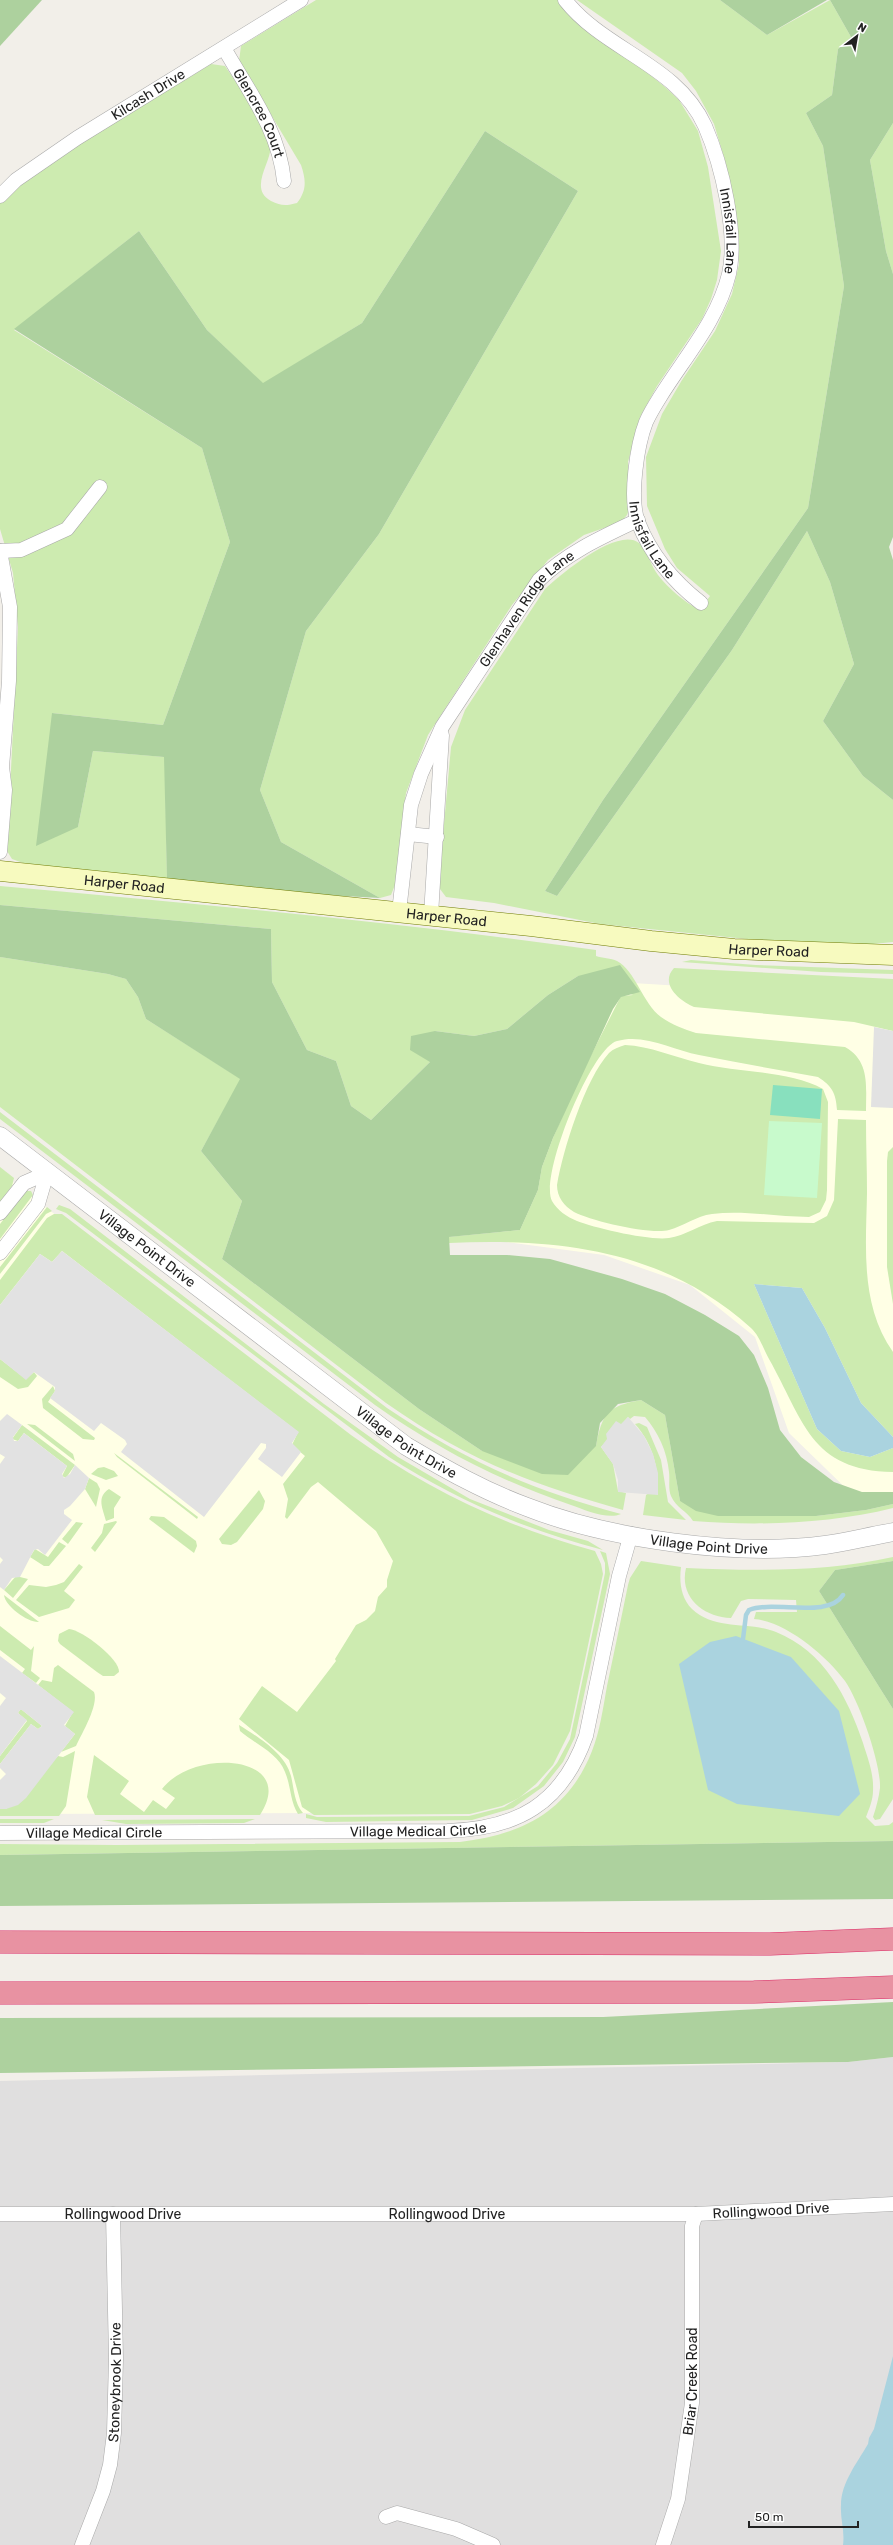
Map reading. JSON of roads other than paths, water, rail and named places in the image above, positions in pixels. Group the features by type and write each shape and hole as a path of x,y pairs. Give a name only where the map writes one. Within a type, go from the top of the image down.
{"highway":[{"path":"0,1942 770,1944 893,1939"},
{"path":"0,1993 754,1992 893,1987"}],"main road":[{"name":"Harper Road","path":"0,871 431,915 712,947 893,955"}],"street":[{"name":"Kilcash Drive","path":"0,196 16,180 76,138 300,0"},
{"name":"Innisfail Lane","path":"565,0 574,11 610,39 676,84 689,99 705,126 717,162 728,215 732,249 728,275 711,319 660,397 644,431 636,475 638,520 666,570 681,588 701,603"},
{"name":"Glencree Court","path":"224,48 275,137 282,161 284,181"},
{"path":"0,852 5,790 1,769 9,681 10,607 0,551 21,550 67,529 100,487"},
{"name":"Glenhaven Ridge Lane","path":"399,912 411,805 442,727 539,580 555,564 576,551 638,520"},
{"path":"431,915 437,837 442,727"},
{"path":"408,834 437,837"},
{"name":"Village Point Drive","path":"0,1136 406,1446 463,1480 527,1508 587,1526 686,1544 748,1548 824,1545 893,1532"},
{"path":"0,1213 24,1183 47,1173"},
{"path":"0,1253 38,1204 47,1173"},
{"name":"Village Medical Circle","path":"0,1833 453,1831 487,1828 514,1820 545,1800 564,1779 579,1755 586,1736 620,1576 631,1534"},
{"name":"Rollingwood Drive","path":"0,2214 696,2214 893,2204"},
{"name":"Stoneybrook Drive","path":"82,2545 103,2491 110,2466 114,2433 116,2352 113,2214"},
{"name":"Briar Creek Road","path":"663,2545 678,2498 692,2403 692,2226 696,2214"},
{"path":"386,2517 397,2513 456,2529 493,2545"}],"water":[{"path":"754,1284 802,1288 825,1328 861,1403 893,1437 893,1448 870,1457 841,1451 817,1429"},
{"path":"736,1636 791,1657 839,1711 860,1794 839,1816 737,1804 708,1790 679,1664 710,1642"},
{"path":"893,2356 893,2545 843,2545 841,2510 844,2489 850,2473 868,2444 869,2438 874,2429"}],"waterway":[{"path":"743,1639 746,1615 749,1610 760,1607 813,1608 826,1606 836,1602 843,1595"}]}
